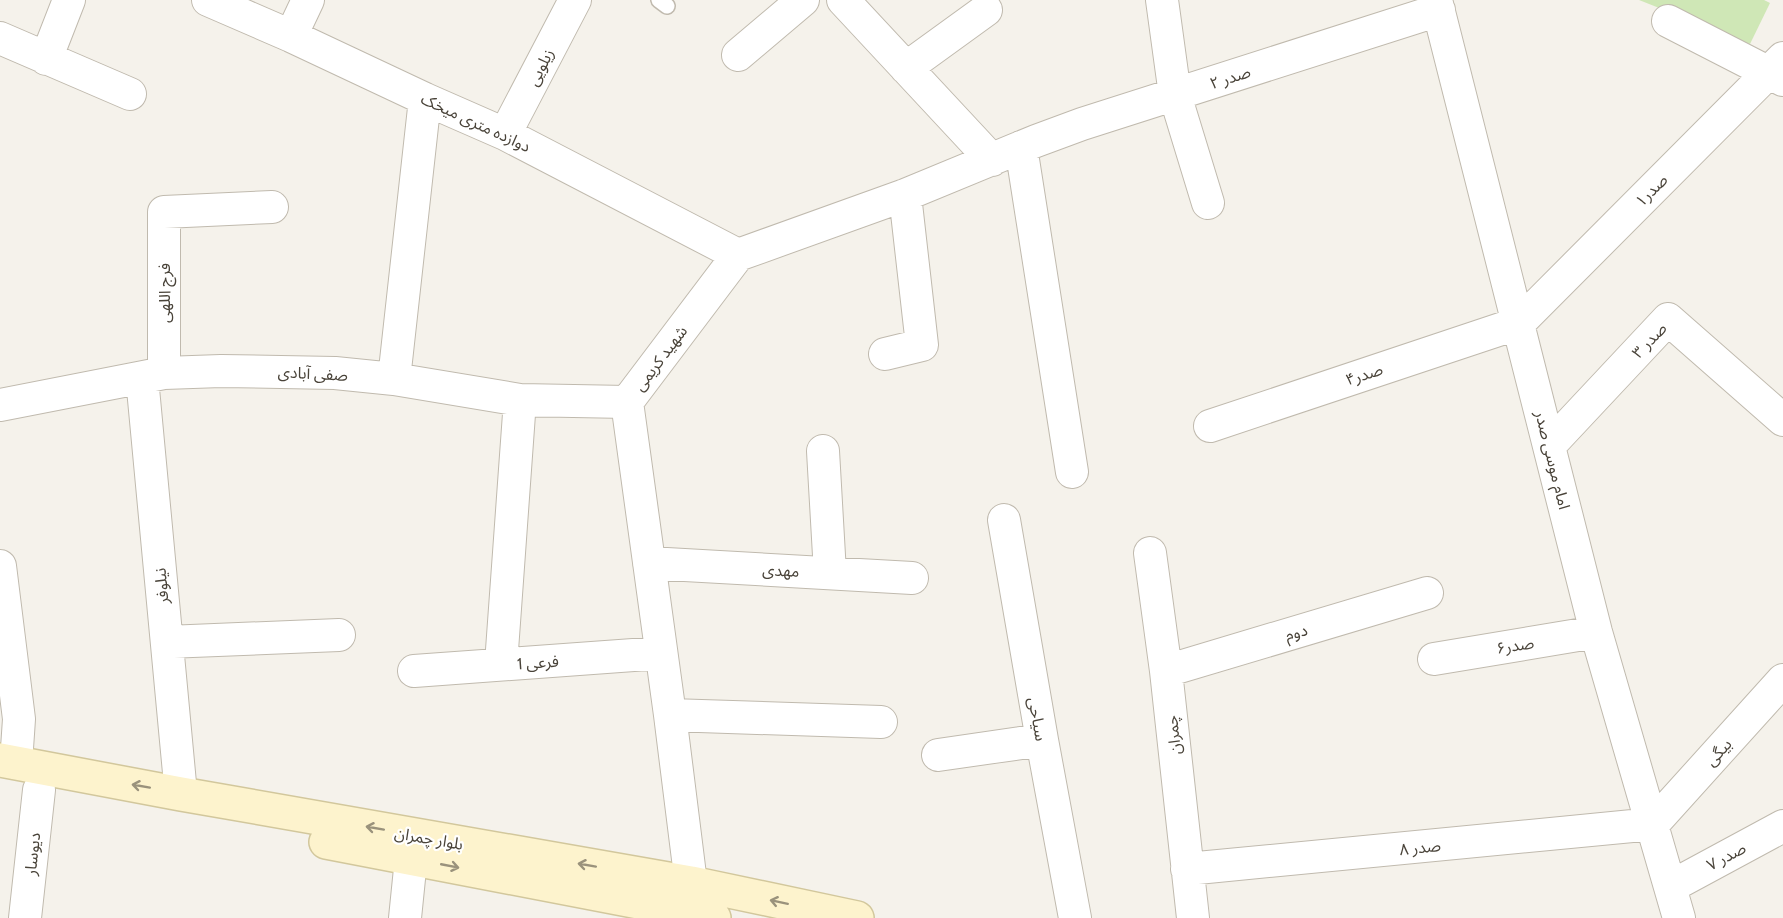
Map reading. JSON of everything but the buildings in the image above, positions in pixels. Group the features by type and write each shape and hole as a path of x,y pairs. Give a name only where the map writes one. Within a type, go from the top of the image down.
{"main road":[{"name":"بلوار چمران","path":"5,769 39,790 411,859 709,918"},
{"name":"بلوار چمران","path":"5,769 181,794 690,883 857,918"}],"street":[{"path":"46,59 69,0"},
{"name":"دوازده متری میخک","path":"208,0 506,134 738,255"},
{"path":"291,36 308,0"},
{"name":"زیلویی","path":"506,134 575,0"},
{"path":"738,56 803,0"},
{"path":"843,0 992,160"},
{"path":"1162,0 1175,95 1208,203"},
{"name":"صدر ۲","path":"1021,147 1082,124 1175,95 1438,5"},
{"name":"امام موسی صدر","path":"1438,5 1596,632 1679,918"},
{"path":"906,68 986,10"},
{"path":"1668,21 1778,70"},
{"path":"0,39 130,94"},
{"name":"صدر۱","path":"1519,323 1778,70"},
{"path":"394,379 425,99"},
{"path":"738,255 905,195 1021,147 1072,472"},
{"path":"885,354 921,345 905,195"},
{"name":"فرج اللهی","path":"153,376 164,212 272,207"},
{"name":"شهید کریمی","path":"690,883 662,653 627,402 738,255"},
{"name":"صدر ۳","path":"1549,446 1668,320 1783,420"},
{"name":"صدر۴","path":"1210,426 1519,323"},
{"name":"صفی آبادی","path":"0,405 153,376 221,371 336,373 394,379 520,400 627,402"},
{"name":"نیلوفر","path":"153,376 167,642 181,794"},
{"path":"501,664 520,400"},
{"path":"823,451 830,573"},
{"name":"سیاحی","path":"1004,520 1075,918"},
{"name":"چمران","path":"1150,553 1166,671 1193,918"},
{"name":"مهدی","path":"650,563 912,578"},
{"path":"0,566 19,719 5,769"},
{"name":"دوم","path":"1166,671 1427,593"},
{"name":"صدر۶","path":"1434,659 1596,632"},
{"path":"167,642 339,635"},
{"name":"فرعی 1","path":"414,671 662,653"},
{"name":"بیگی","path":"1653,824 1783,680"},
{"path":"670,715 881,722"},
{"path":"938,755 1042,740"},
{"name":"دیوسار","path":"17,915 39,790"},
{"name":"صدر ۸","path":"1187,869 1653,824"},
{"name":"صدر ۷","path":"1670,887 1783,826"},
{"path":"405,918 411,859"}],"green space":[{"path":"1639,0 1764,0 1770,3 1750,44"}]}
